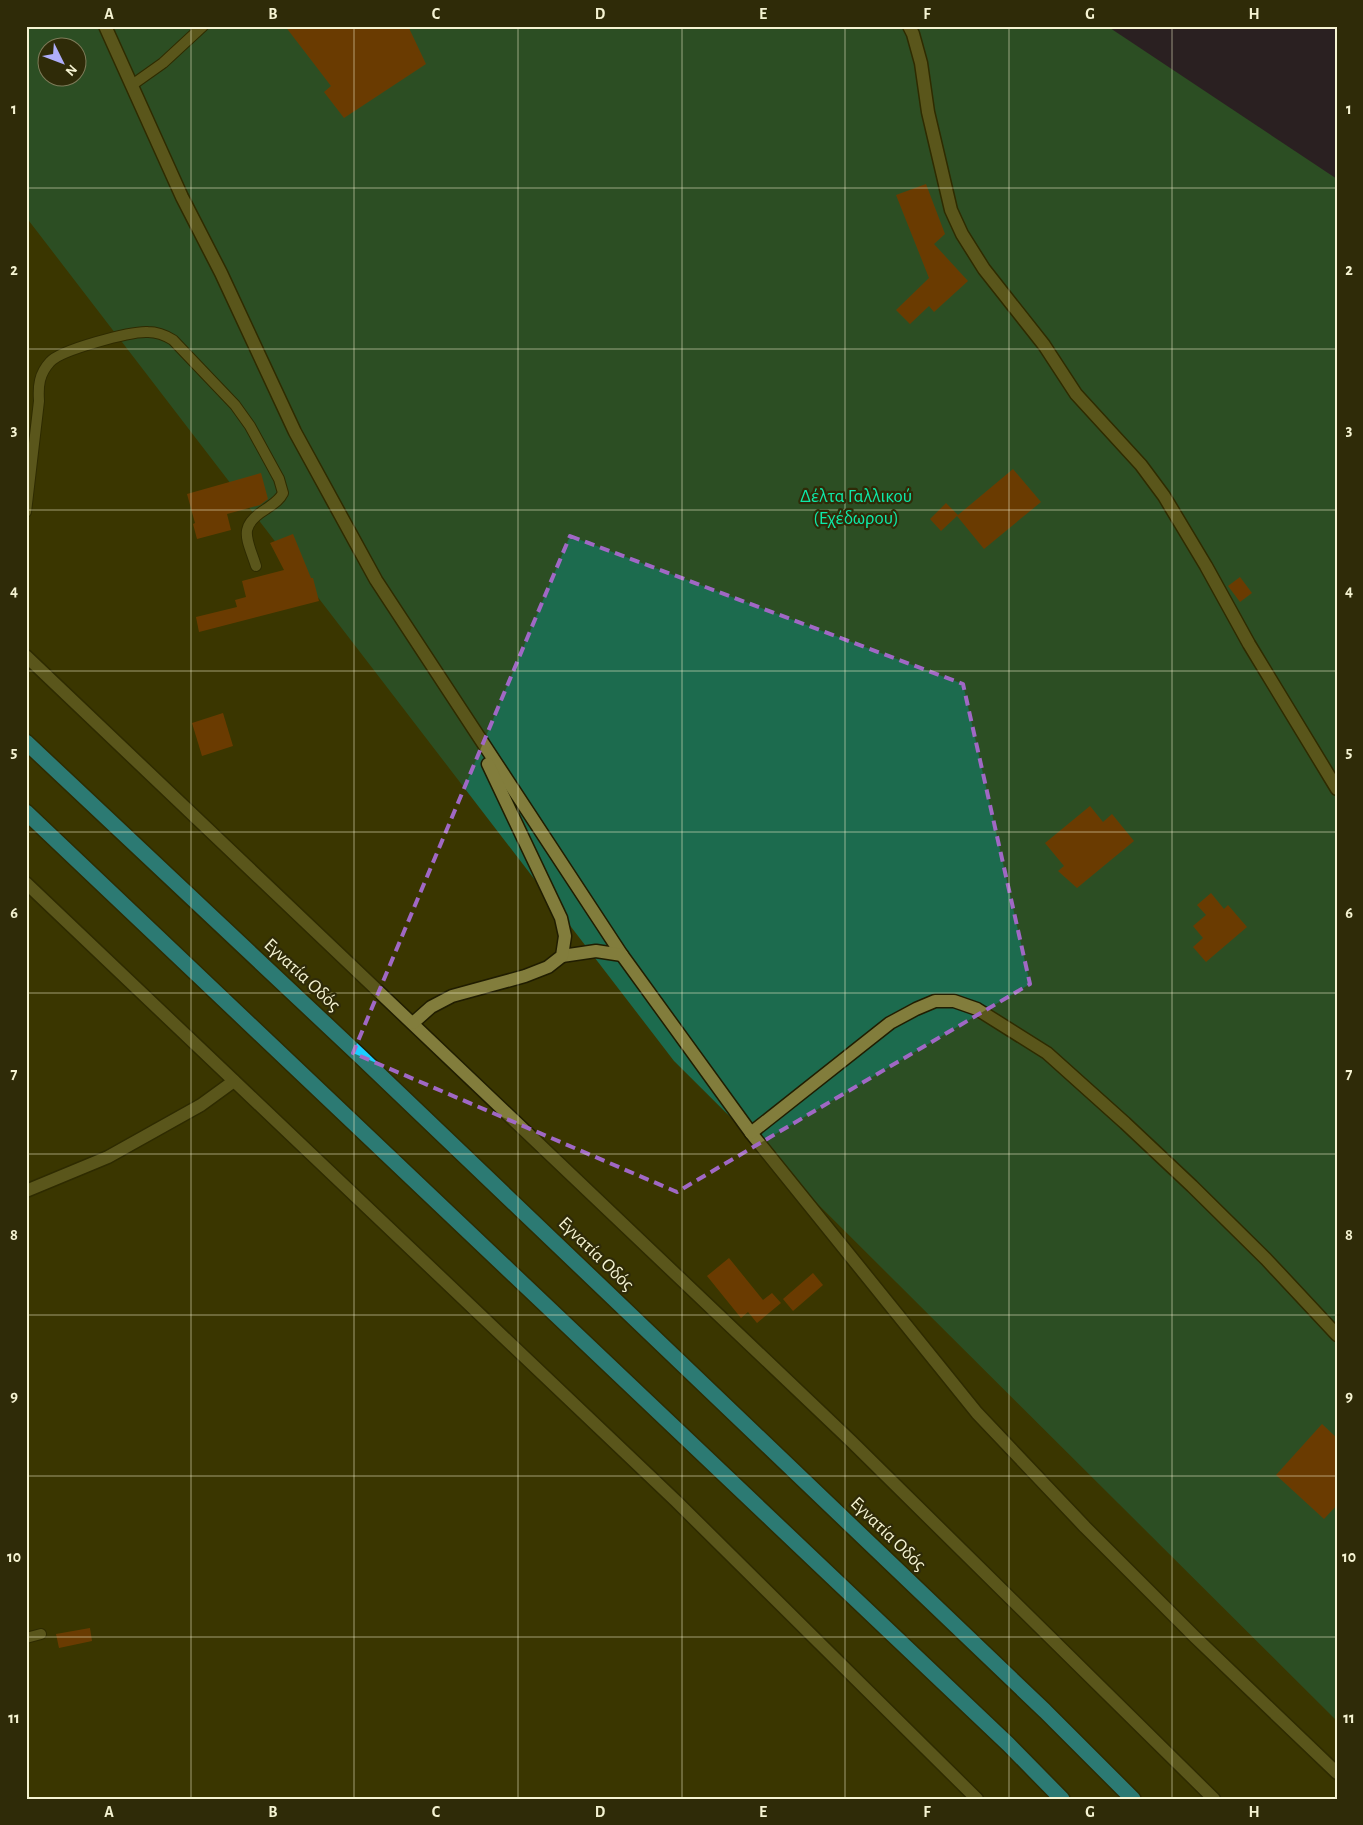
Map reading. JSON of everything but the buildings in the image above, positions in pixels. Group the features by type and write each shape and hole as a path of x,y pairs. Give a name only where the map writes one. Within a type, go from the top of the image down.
{"highway":[{"name":"Εγνατία Οδός","path":"26,742 362,1058 1038,1704 1133,1799"},
{"path":"26,812 994,1731 1062,1799"}],"street":[{"path":"105,26 182,197 221,273 295,432 376,580 466,720 622,955 751,1133 977,1414 1195,1637 1337,1773"},
{"path":"909,26 922,63 928,112 951,210 962,234 984,269 1044,345 1076,394 1141,466 1164,496 1206,566 1249,644 1337,789"},
{"path":"26,656 851,1441 1214,1799"},
{"path":"466,720 561,918 565,936 562,956"},
{"path":"26,883 676,1501 977,1799"},
{"path":"413,1023 432,1007 452,996 525,976 548,967 562,956 596,951 622,955"},
{"path":"751,1133 890,1023 935,1001 954,1001 977,1009 1047,1053 1192,1186 1337,1335"},
{"path":"26,1190 108,1158 201,1105 234,1081"}],"lane":[{"path":"132,85 163,62 202,26"},
{"path":"26,512 39,402 38,385 42,374 51,361 113,337 148,332 162,334 173,340 235,405 250,426 282,486 283,493 279,500 259,513 247,528 246,535 256,566"},
{"path":"26,1638 41,1634"}],"highlighted area":[{"path":"570,536 963,684 1030,984 677,1192 353,1053"}],"green space":[{"name":"Δέλτα Γαλλικού (Εχέδωρου)","path":"26,26 1337,26 1337,1721 674,1061 26,217"}],"shaded area":[{"path":"1107,26 1337,26 1337,179"}]}
